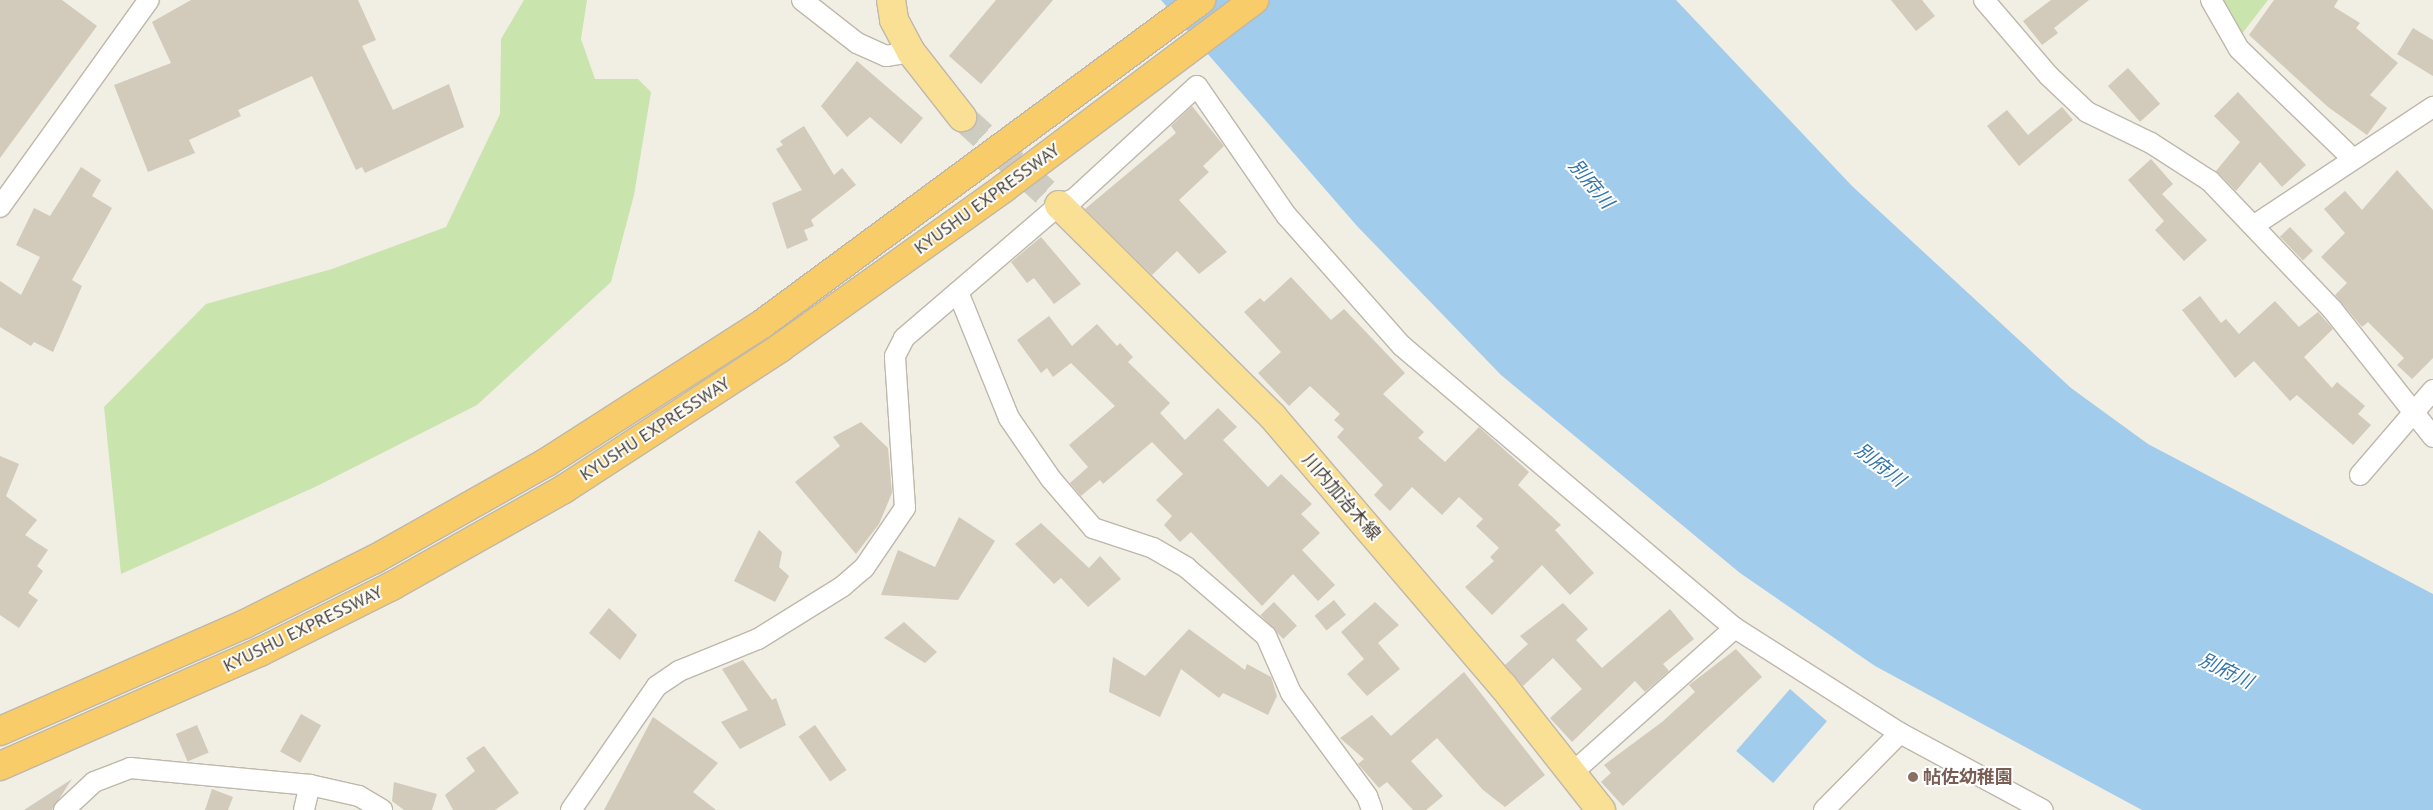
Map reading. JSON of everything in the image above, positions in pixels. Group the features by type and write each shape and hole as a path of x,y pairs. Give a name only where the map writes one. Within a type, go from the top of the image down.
{"highway":[{"name":"KYUSHU EXPRESSWAY","path":"0,731 245,624 375,559 547,462 762,324 1201,0"},
{"name":"KYUSHU EXPRESSWAY","path":"0,766 260,652 392,586 564,489 780,348 1254,0"}],"main road":[{"path":"891,0 894,20 911,52 962,117"},
{"name":"川内加治木線","path":"1059,205 1273,417 1601,810"}],"street":[{"path":"0,207 149,0"},
{"path":"802,0 857,43 886,56 911,52"},
{"path":"1984,0 2049,76 2087,112 2151,143 2210,181 2332,309 2411,411 2433,436"},
{"path":"2211,0 2239,49 2352,158"},
{"path":"571,810 657,686 800,614 843,586 883,545 905,508 895,356 904,338 1059,205 1074,199 1197,86 1286,215 1402,346 1735,628 1900,733 2043,810"},
{"path":"2253,226 2352,158 2433,107"},
{"path":"958,292 1009,418 1051,479 1093,528 1152,548 1187,568 1266,636 1291,693 1367,796 1372,810"},
{"path":"2360,475 2411,411 2433,390"},
{"path":"1572,773 1735,628"},
{"path":"1824,810 1900,733"},
{"path":"64,810 94,782 130,768 310,785 360,796 382,810"},
{"path":"304,810 310,785"}],"green space":[{"path":"524,0 587,0 581,39 595,79 638,79 651,92 634,195 611,282 477,405 315,487 121,574 104,407 206,304 332,269 446,227 500,114 501,39"},
{"path":"2218,0 2268,0 2241,35"}],"water":[{"name":"別府川","path":"1161,0 1676,0 1852,186 2071,388 2148,444 2433,594 2433,810 2142,810 1875,666 1740,573 1501,375 1357,226"},
{"path":"1790,689 1827,721 1773,783 1736,751"}],"building":[{"path":"0,0 62,0 97,26 0,158"},
{"path":"191,0 358,0 376,40 362,46 393,110 449,84 464,127 365,173 362,167 356,170 312,76 238,110 241,116 189,140 195,153 148,172 114,85 171,63 152,22"},
{"path":"996,0 1053,0 981,84 949,56"},
{"path":"1891,0 1922,0 1935,16 1916,31"},
{"path":"2051,0 2089,0 2054,28 2058,33 2042,45 2023,21"},
{"path":"2274,0 2338,0 2334,7 2360,23 2356,28 2398,63 2370,95 2387,108 2367,135 2328,107 2249,35"},
{"path":"2413,28 2433,40 2433,76 2397,54"},
{"path":"857,61 923,118 901,144 870,117 847,137 821,106"},
{"path":"2128,68 2160,104 2140,122 2108,86"},
{"path":"2238,92 2306,165 2282,187 2260,162 2236,191 2216,171 2240,142 2214,116"},
{"path":"1192,106 1224,146 1203,166 1209,172 1179,200 1227,252 1199,274 1177,251 1152,275 1085,209 1176,133 1171,126"},
{"path":"2062,107 2073,120 2019,166 1987,126 2007,110 2028,135"},
{"path":"804,126 834,175 842,168 856,185 811,220 814,226 804,230 808,240 787,249 772,203 802,190 776,149 783,145 780,141"},
{"path":"2151,159 2173,184 2162,194 2207,240 2184,261 2155,230 2164,221 2128,180"},
{"path":"81,167 101,180 92,196 112,208 72,280 82,286 53,352 34,342 31,346 0,327 0,281 21,295 40,257 16,245 34,208 50,216"},
{"path":"2397,170 2433,210 2433,358 2412,379 2397,365 2404,358 2368,322 2362,327 2335,295 2347,283 2321,257 2345,233 2324,209 2345,191 2362,210"},
{"path":"2290,227 2313,251 2303,260 2280,237"},
{"path":"1041,237 1081,284 1054,304 1034,278 1027,283 1011,262"},
{"path":"1291,277 1331,320 1344,309 1405,373 1383,394 1424,432 1418,438 1445,462 1479,427 1529,472 1518,485 1561,525 1555,530 1594,573 1570,595 1542,565 1492,615 1465,587 1494,561 1490,557 1499,548 1476,526 1483,519 1459,497 1442,515 1412,487 1390,511 1374,495 1383,485 1337,437 1344,429 1334,420 1340,414 1310,386 1289,406 1258,373 1281,352 1244,312 1260,298 1264,302"},
{"path":"2200,296 2221,323 2226,319 2239,334 2275,301 2299,327 2318,312 2333,329 2304,357 2332,388 2337,382 2365,406 2358,414 2371,425 2353,445 2297,395 2290,401 2254,361 2235,378 2182,310"},
{"path":"1049,316 1072,346 1097,324 1117,346 1120,343 1133,357 1128,362 1170,403 1160,413 1185,440 1218,408 1237,427 1223,440 1268,487 1281,474 1312,504 1301,514 1320,533 1302,550 1335,585 1318,601 1293,574 1262,606 1191,532 1180,542 1164,525 1172,516 1156,500 1183,474 1152,442 1103,484 1100,480 1081,496 1070,483 1088,467 1069,445 1115,406 1071,363 1053,377 1047,368 1041,373 1017,340"},
{"path":"861,422 888,448 892,493 879,524 856,554 795,482 840,446 833,437"},
{"path":"0,456 19,464 6,496 37,520 25,535 48,550 37,566 43,571 28,593 38,600 19,628 0,615"},
{"path":"959,517 995,541 958,600 881,595 898,550 935,567"},
{"path":"1041,523 1089,568 1100,556 1121,579 1088,607 1061,578 1054,584 1015,544"},
{"path":"759,530 782,552 779,567 789,576 775,602 734,581"},
{"path":"1334,600 1346,615 1327,630 1315,616"},
{"path":"1274,602 1297,626 1283,639 1260,615"},
{"path":"1375,602 1399,625 1378,643 1400,669 1367,696 1347,674 1364,659 1341,632"},
{"path":"1563,603 1588,629 1576,640 1602,668 1670,609 1694,639 1663,664 1669,671 1645,692 1635,681 1572,742 1550,718 1582,689 1553,658 1523,686 1505,665 1528,644 1520,636"},
{"path":"609,608 637,635 620,660 589,633"},
{"path":"904,622 937,652 925,663 884,638"},
{"path":"1189,629 1245,670 1247,664 1271,677 1277,696 1268,715 1223,693 1219,698 1181,669 1160,717 1109,692 1113,657 1145,676"},
{"path":"1736,649 1762,677 1623,806 1601,782 1611,773 1604,765 1662,722 1695,692 1689,685"},
{"path":"743,660 772,700 776,698 786,725 740,749 721,722 748,710 722,669"},
{"path":"1464,672 1545,775 1505,807 1483,790 1437,738 1411,761 1443,796 1426,810 1413,810 1387,782 1379,788 1358,764 1364,759 1340,738 1372,715 1391,736"},
{"path":"301,714 321,725 300,763 280,752"},
{"path":"653,717 718,763 693,792 716,810 604,810"},
{"path":"197,725 209,753 188,762 176,734"},
{"path":"815,725 847,770 830,782 799,736"},
{"path":"484,746 519,793 495,810 453,810 445,795 475,771 466,758"},
{"path":"72,779 52,810 24,810"},
{"path":"394,782 437,794 432,810 404,810 392,801"},
{"path":"212,789 233,797 228,810 205,810"}],"tunnel":[{"path":"962,117 1059,205"}],"place":[{"name":"帖佐幼稚園","path":"1913,777"}]}
